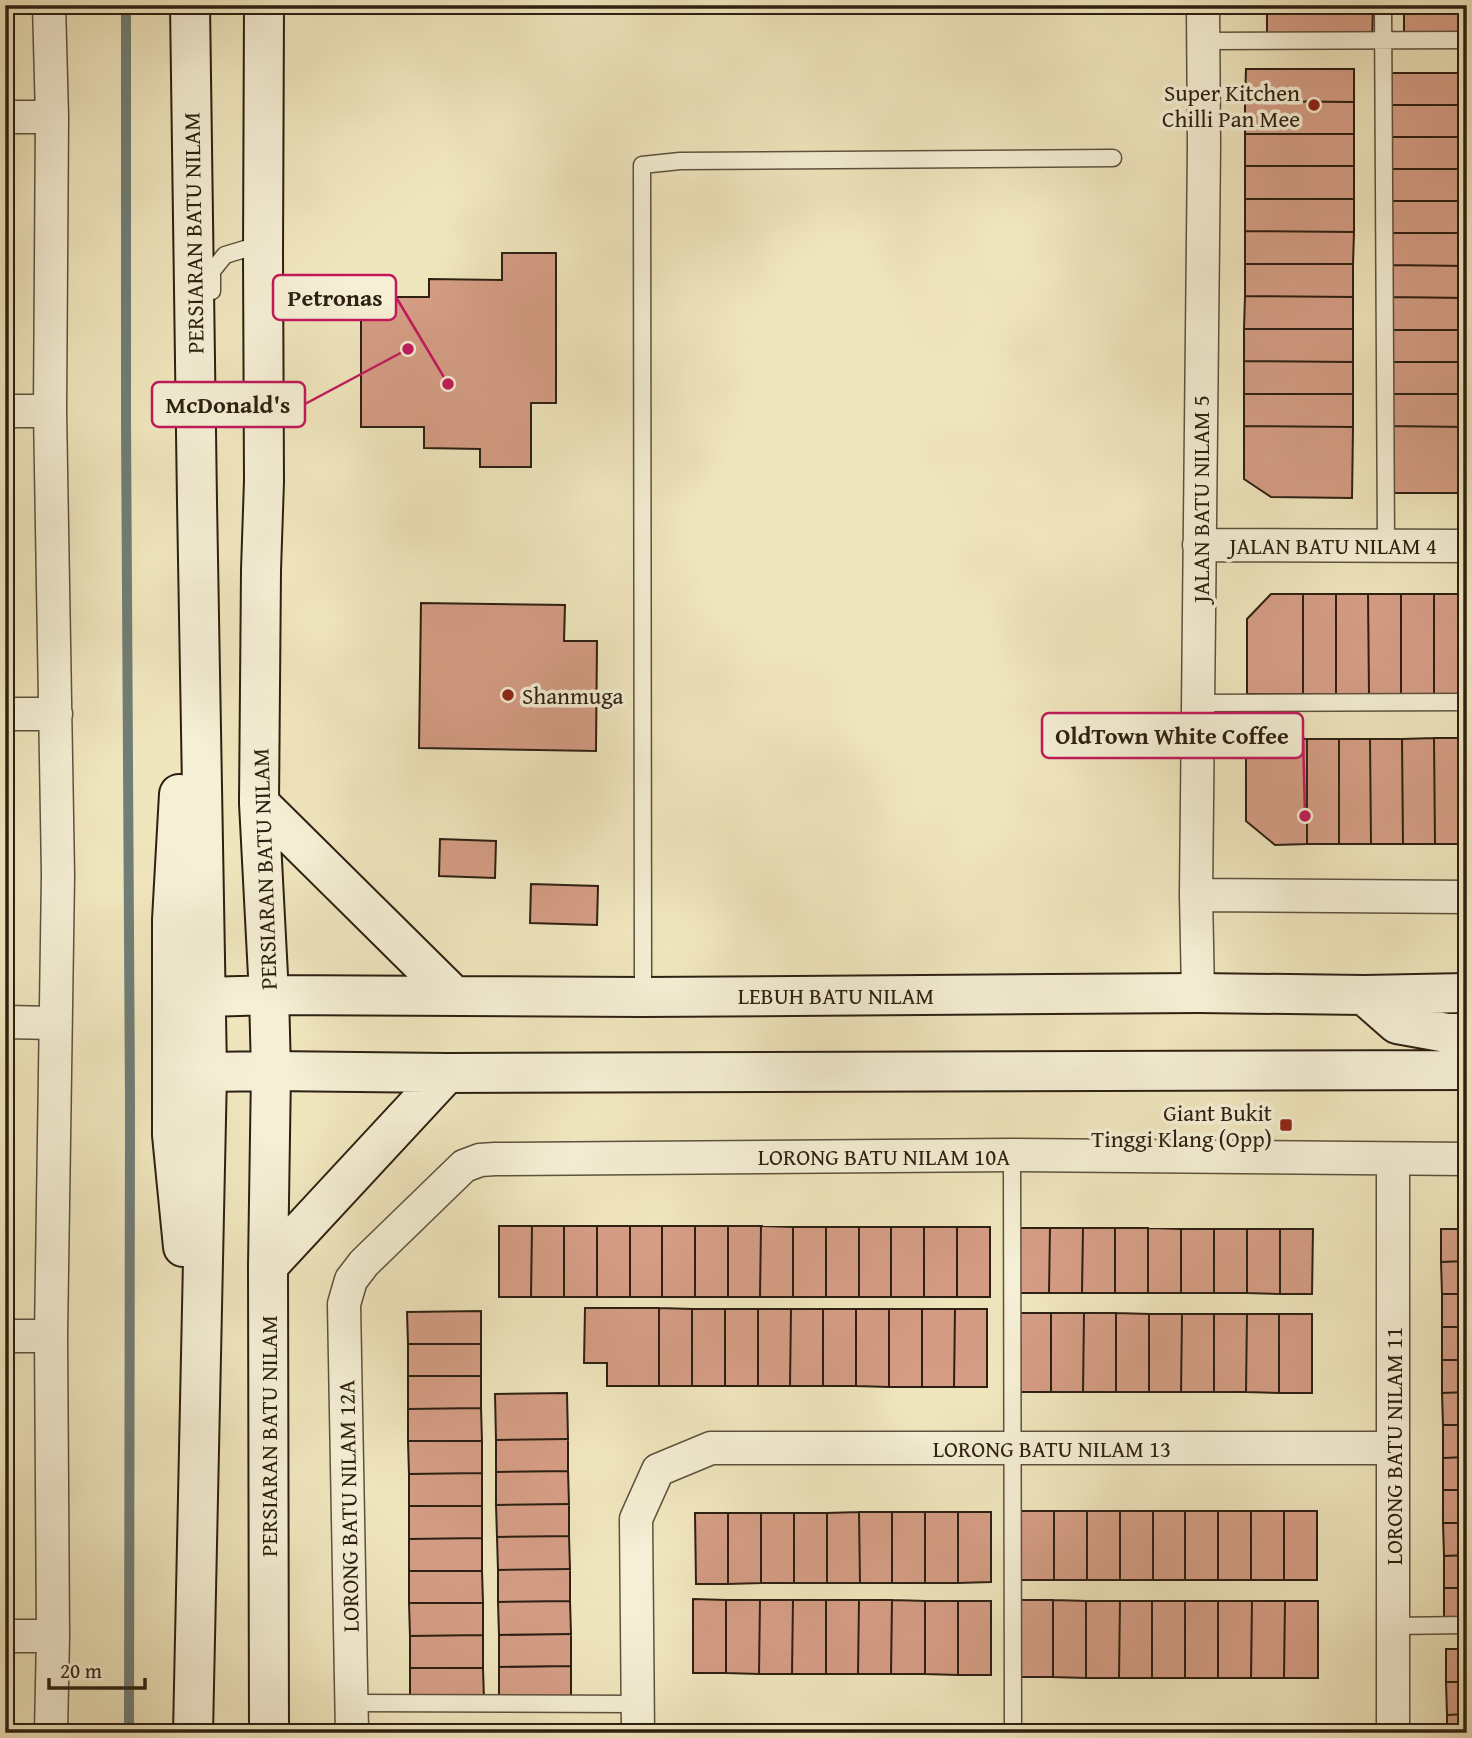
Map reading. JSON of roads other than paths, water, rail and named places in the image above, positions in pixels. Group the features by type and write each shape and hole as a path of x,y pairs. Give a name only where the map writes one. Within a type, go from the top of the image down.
{"main road":[{"name":"PERSIARAN BATU NILAM","path":"190,5 204,378 172,920 172,1135 200,1433"},
{"name":"PERSIARAN BATU NILAM","path":"264,5 264,481 258,803 271,1071 268,1266 269,1733"},
{"name":"PERSIARAN BATU NILAM","path":"193,1733 207,1072 197,502"},
{"path":"258,803 453,996"},
{"name":"LEBUH BATU NILAM","path":"206,997 1198,993 1364,996 1467,993"},
{"path":"1364,996 1397,1024 1467,1033"},
{"path":"207,1072 1467,1070"},
{"path":"268,1266 447,1073"}],"street":[{"path":"49,5 52,117 50,411 58,875 51,1336 51,1733"},
{"name":"JALAN BATU NILAM 5","path":"1198,993 1196,895 1204,146 1203,5"},
{"path":"5,117 52,117"},
{"path":"5,411 50,411"},
{"name":"JALAN BATU NILAM 4","path":"1199,545 1467,546"},
{"path":"5,713 56,714"},
{"path":"1196,895 1467,897"},
{"path":"5,1022 55,1023"},
{"name":"LORONG BATU NILAM 10A","path":"351,1280 364,1263 464,1166 480,1160 1012,1155 1467,1159"},
{"name":"LORONG BATU NILAM 11","path":"1392,1159 1393,1733"},
{"name":"LORONG BATU NILAM 12A","path":"351,1280 344,1304 352,1718"},
{"path":"5,1336 51,1336"},
{"name":"LORONG BATU NILAM 13","path":"637,1718 636,1519 658,1470 711,1448 1392,1448"},
{"path":"5,1636 53,1636"}],"lane":[{"path":"1383,5 1386,545"},
{"path":"1203,41 1467,40"},
{"path":"643,997 642,165 680,161 1113,158"},
{"path":"212,310 212,271 225,255 245,249 263,253"},
{"path":"1199,703 1467,702"},
{"path":"1012,1155 1013,1733"},
{"path":"1392,1626 1467,1625"},
{"path":"352,1718 637,1718"}],"waterway":[{"path":"126,5 129,1733"}],"place":[{"name":"Super Kitchen Chilli Pan Mee","path":"1314,105"},
{"name":"McDonald's","path":"408,349"},
{"name":"Petronas","path":"448,384"},
{"name":"Shanmuga","path":"508,695"},
{"name":"OldTown White Coffee","path":"1305,816"},
{"name":"Giant Bukit Tinggi Klang (Opp)","path":"1286,1125"}]}
